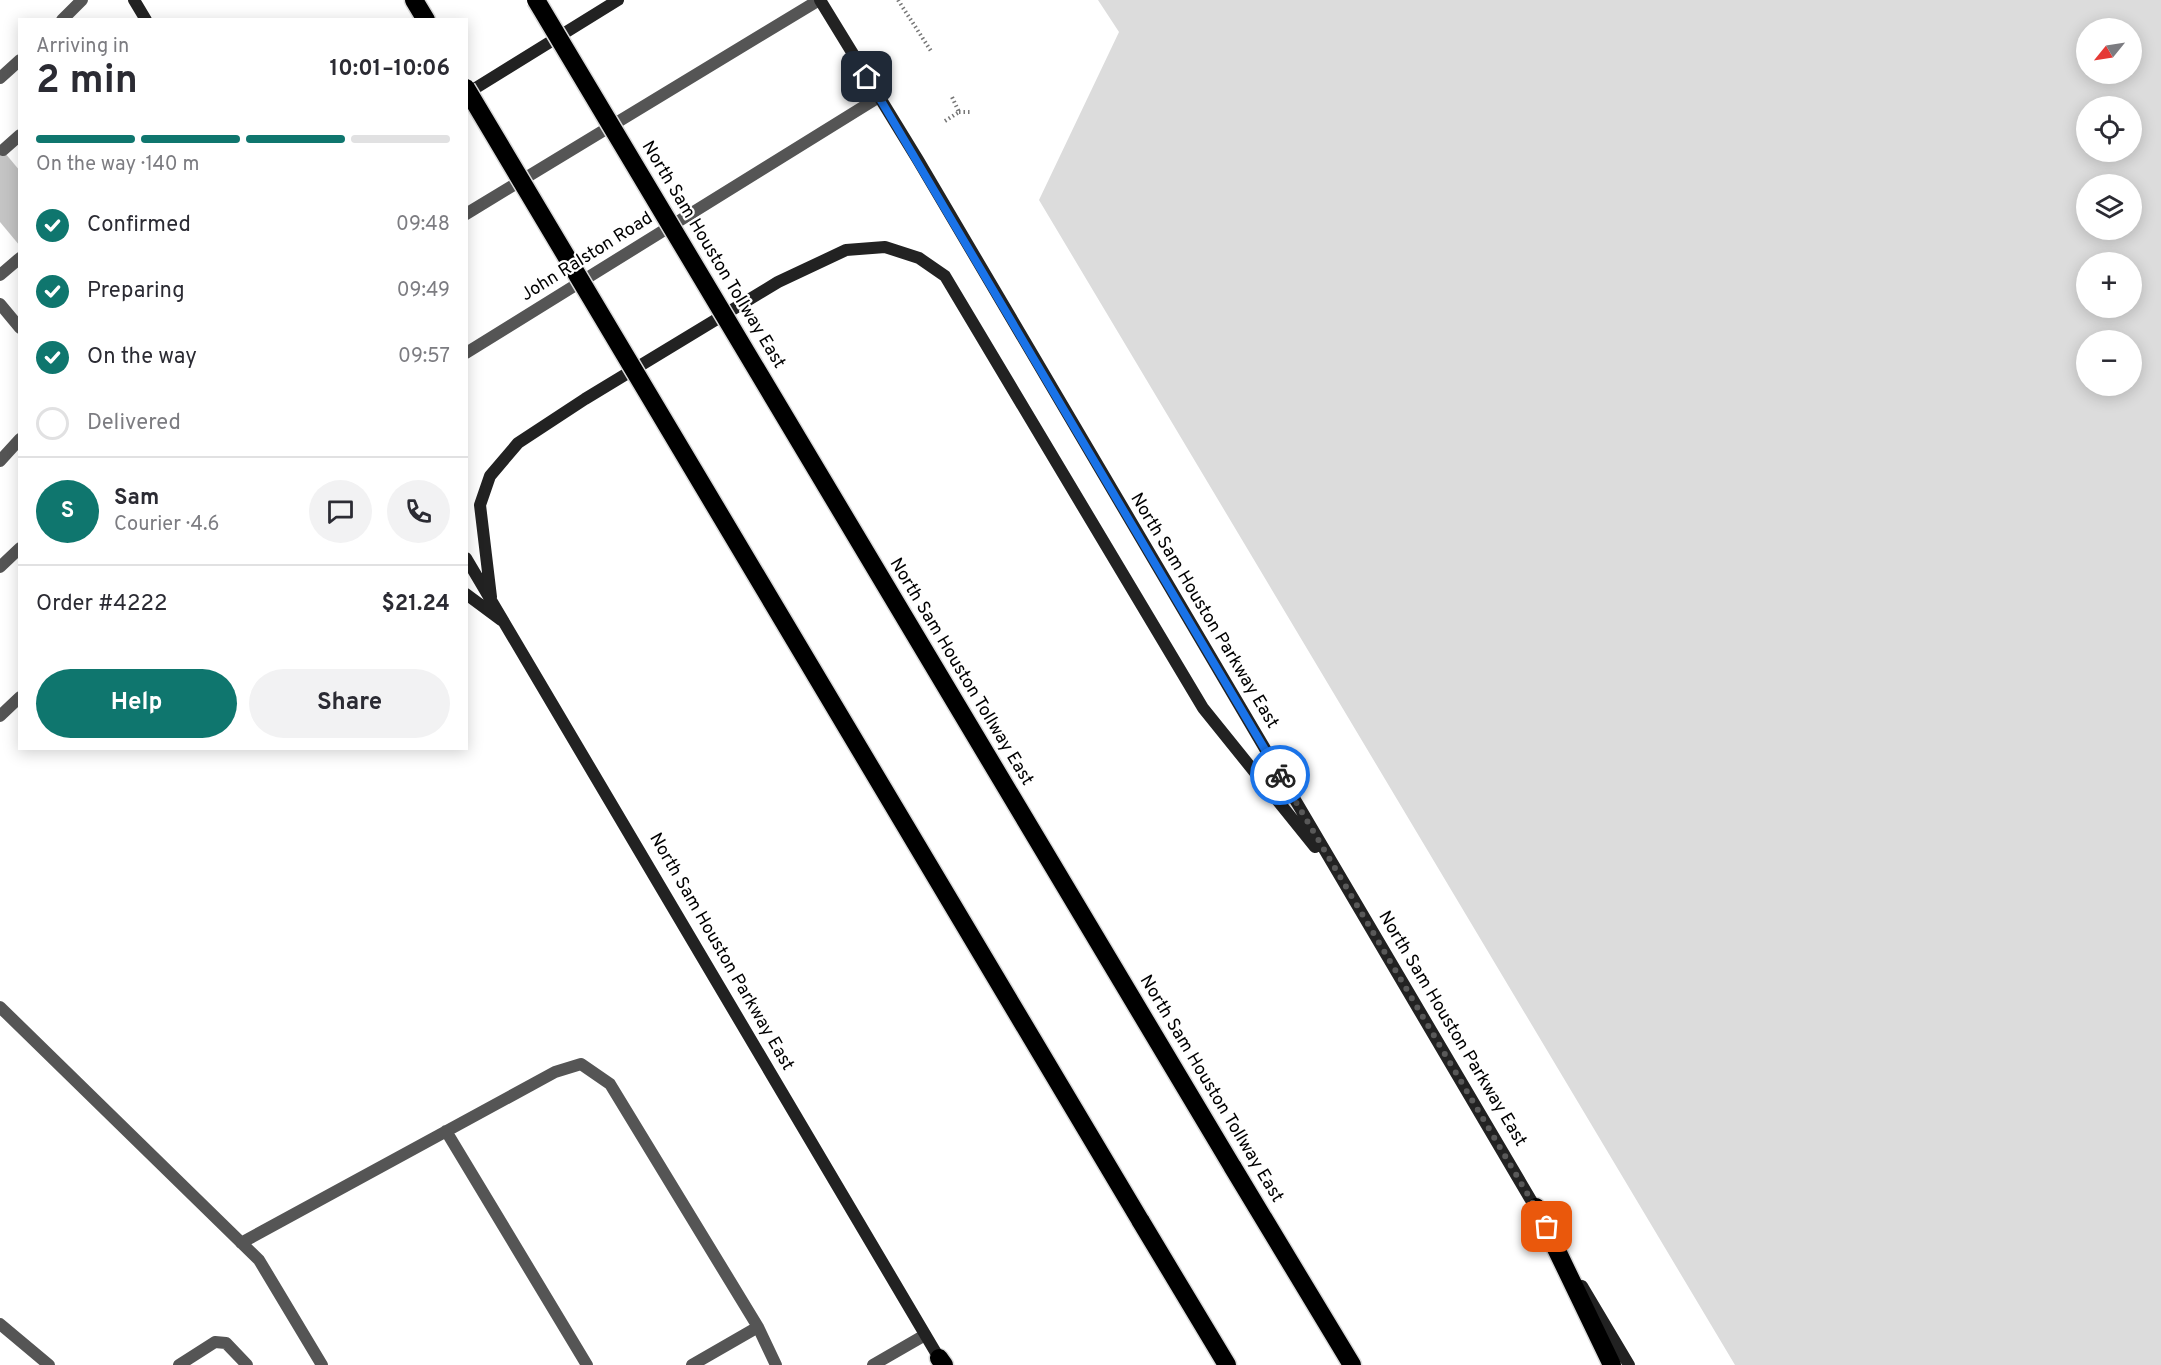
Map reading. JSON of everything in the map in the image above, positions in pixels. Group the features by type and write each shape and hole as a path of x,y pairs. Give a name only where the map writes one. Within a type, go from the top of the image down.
{"highway":[{"path":"414,0 425,18"},
{"name":"North Sam Houston Tollway East","path":"536,0 1352,1365"},
{"path":"468,91 1227,1365"},
{"path":"1536,1207 1612,1365"}],"main road":[{"path":"134,0 145,18"},
{"path":"468,93 618,0"},
{"name":"North Sam Houston Parkway East","path":"820,0 1629,1365"},
{"path":"491,597 480,505 490,476 518,443 585,399 778,282 846,250 885,247 919,258 945,276 1203,708 1343,880"},
{"name":"North Sam Houston Parkway East","path":"468,561 508,625 942,1363"},
{"path":"468,595 508,625"}],"street":[{"path":"64,18 82,0"},
{"path":"468,213 820,0"},
{"path":"0,78 18,62"},
{"name":"John Ralston Road","path":"468,352 879,97"},
{"path":"3,150 18,137"},
{"path":"0,275 18,260"},
{"path":"0,304 18,324"},
{"path":"0,461 16,443"},
{"path":"0,567 18,550"},
{"path":"0,716 18,699"},
{"path":"0,1007 259,1260 322,1365"},
{"path":"241,1243 555,1072 581,1064 610,1084 758,1328 776,1365"},
{"path":"446,1131 587,1365"},
{"path":"0,1324 49,1365"},
{"path":"692,1365 758,1328"},
{"path":"873,1365 925,1335"},
{"path":"180,1365 215,1341 226,1343 247,1365"}],"path":[{"path":"898,0 932,51"},
{"path":"952,97 959,112"},
{"path":"945,121 959,112 971,112"}],"shaded area":[{"path":"1098,0 2161,0 2161,1365 1735,1365 1039,200 1119,32"}],"building":[{"path":"0,147 18,169 18,244 0,222"}],"way so far":[{"path":"1280,775 1547,1227"}],"route":[{"path":"867,77 1280,775"}]}
